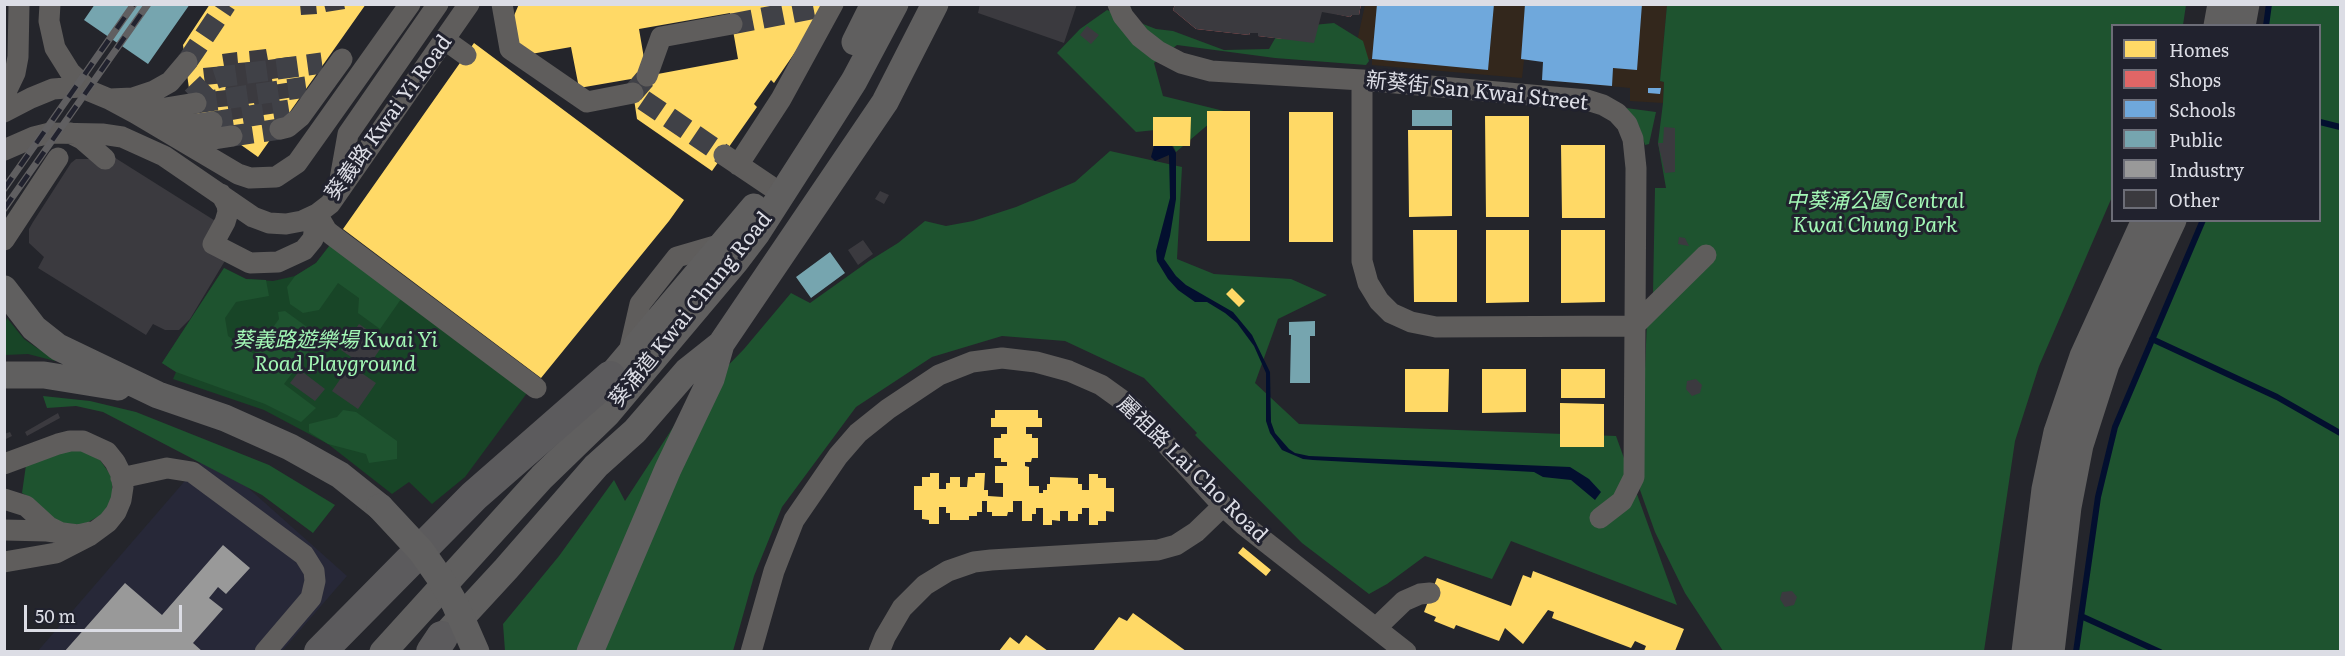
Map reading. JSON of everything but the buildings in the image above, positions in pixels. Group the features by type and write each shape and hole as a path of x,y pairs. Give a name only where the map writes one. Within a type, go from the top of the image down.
{"highway":[{"path":"320,651 474,495 619,367"}],"main road":[{"name":"葵涌道 Kwai Chung Road","path":"542,477 619,367 725,243 763,174 826,98 874,4"},
{"name":"葵涌道 Kwai Chung Road","path":"383,651 542,477 607,414 705,299 757,233 763,174 854,81 895,4"},
{"name":"葵涌道 Kwai Chung Road","path":"763,174 866,89 909,4"},
{"name":"葵涌道 Kwai Chung Road","path":"434,647 596,466 635,431 687,371 721,344 885,102 935,4"},
{"path":"2217,24 2221,4"},
{"path":"2242,24 2246,4"},
{"name":"葵涌道 Kwai Chung Road","path":"596,466 620,423 769,238 763,174"},
{"path":"2025,651 2045,489 2057,432 2083,356 2144,222"},
{"path":"2050,651 2068,507 2080,445 2110,356 2172,222"},
{"path":"4,289 34,328 58,347 158,395 236,422 290,447 340,475 380,507 421,551 455,604 476,651"},
{"path":"590,651 668,469 711,379 721,344"},
{"path":"4,375 44,375 158,395"}],"street":[{"path":"4,96 16,65 19,4"},
{"path":"50,4 48,21 55,48 70,72 89,90"},
{"path":"297,163 411,4"},
{"path":"338,192 348,134 438,4"},
{"name":"葵義路 Kwai Yi Road","path":"4,150 34,137 66,132 102,134 136,142 164,156 254,217 269,223 286,224 302,221 317,214 330,204 469,4"},
{"path":"502,4 510,49 587,102 633,93"},
{"name":"新葵街 San Kwai Street","path":"1118,4 1123,16 1140,37 1158,51 1181,63 1211,71 1362,80 1587,100 1617,113 1627,124 1633,139 1636,168 1634,477 1622,501 1600,518"},
{"path":"763,174 781,99 829,6"},
{"path":"647,75 661,37 732,24"},
{"path":"445,40 466,55"},
{"path":"285,120 330,68 373,55"},
{"path":"109,99 133,98 154,91 170,82 187,62"},
{"path":"1362,80 1362,261 1368,283 1379,301 1391,313 1412,322 1436,327 1634,326 1706,255"},
{"path":"4,112 53,89 70,87 89,90 164,129 238,174 250,178 276,177 348,134"},
{"path":"135,113 189,102"},
{"path":"164,129 212,122"},
{"path":"66,132 82,139 105,159"},
{"path":"187,143 232,136"},
{"path":"4,240 58,158"},
{"path":"221,194 228,212 213,244 250,263 279,262 304,250 313,239 317,214"},
{"path":"317,214 332,235 536,388"},
{"path":"619,367 635,325 640,304 677,257 725,243"},
{"name":"麗祖路 Lai Cho Road","path":"751,651 774,571 794,520 825,474 858,433 888,409 939,375 972,362 1002,358 1036,362 1069,371 1101,385 1133,408 1223,506 1244,525 1406,651"},
{"path":"4,464 58,444 83,441 107,452 115,462 121,478 121,500 116,512 108,522 79,542 56,552 4,562"},
{"path":"121,478 167,468 192,472 304,555 314,571 314,590 306,604 265,651"},
{"path":"4,499 26,506 49,527 59,532"},
{"path":"879,651 902,608 924,585 954,568 991,560 1158,550 1176,545 1196,532 1223,506"},
{"path":"4,530 78,535 97,529"},
{"path":"1376,628 1404,601 1420,594 1430,593"}],"shaded area":[{"path":"1365,5 1667,5 1660,81 1664,82 1663,103 1630,101 1630,88 1542,80 1543,61 1524,60 1522,78 1372,65 1372,59 1352,64"},
{"path":"209,453 347,576 282,651 37,652"}],"green space":[{"name":"中葵涌公園 Central Kwai Chung Park","path":"1667,5 2186,5 2183,24 2111,24 2111,199 2039,366 2015,441 1984,651 1723,651 1685,593 1655,532 1640,490 1647,320 1653,294 1655,188 1666,188 1658,143 1664,82 1660,81"},
{"path":"2269,5 2340,5 2340,651 2076,651 2098,497 2115,427 2203,222 2321,222 2321,24 2266,24"},
{"path":"1107,10 1156,29 1173,31 1224,50 1269,49 1281,28 1334,23 1363,41 1369,61 1366,65 1275,58 1177,45 1154,63 1163,96 1224,111 1176,152 1165,129 1136,132 1057,53 1080,29"},
{"path":"1626,108 1656,112 1649,144 1645,145 1639,126"},
{"path":"1110,151 1182,167 1177,259 1214,274 1291,279 1327,295 1278,319 1255,383 1299,424 1616,436 1677,605 1511,541 1492,579 1425,556 1387,584 1369,594 1302,543 1195,435 1197,433 1144,378 1065,341 1002,336 932,357 856,407 782,507 754,576 733,651 505,651 503,624 559,556 614,480 625,501 683,412 744,349 791,293 810,303 898,243 925,221 946,226 973,221 1016,207 1075,182"},
{"name":"葵義路遊樂場 Kwai Yi Road Playground","path":"330,245 527,393 465,477 432,504 409,482 392,494 328,444 264,410 173,379 176,372 162,363 224,268 246,279 273,281 295,276 316,263"},
{"path":"330,245 401,299 380,329 358,313 359,298 338,283 319,310 303,313 290,304 287,287 295,276 316,263"},
{"path":"224,268 246,279 266,280 269,296 236,302 225,318 228,336 254,354 279,319 278,312 285,311 307,327 311,348 284,384 316,408 301,422 265,404 176,372 162,363"},
{"path":"7,318 24,339 37,348 57,356 55,361 28,354 5,355 4,327"},
{"path":"43,396 90,401 136,412 269,465 335,505 313,533 262,495 103,412 76,406 47,408"},
{"path":"343,410 356,412 397,441 397,459 369,463 366,454 328,444 309,432 309,424 337,417"},
{"path":"71,450 82,450 100,460 112,477 112,497 108,507 101,515 83,525 62,523 22,493 26,465"}],"water":[{"path":"1154,146 1172,146 1176,153 1176,199 1164,259 1176,276 1186,285 1233,312 1252,335 1270,372 1271,422 1275,433 1289,449 1309,456 1570,467 1589,479 1601,492 1595,500 1571,480 1543,477 1534,472 1313,460 1303,459 1282,450 1270,433 1266,421 1266,373 1254,346 1237,323 1225,313 1207,302 1195,302 1178,290 1157,261 1156,251 1170,198 1169,155 1155,161 1151,157"}],"waterway":[{"path":"2266,24 2269,4"},
{"path":"2321,122 2340,127"},
{"path":"2076,652 2098,497 2115,427 2202,222"},
{"path":"2152,339 2277,397 2340,433"},
{"path":"2081,616 2160,652"}],"tunnel":[{"path":"187,62 226,4"},
{"path":"732,24 821,7"},
{"path":"192,98 211,80 220,77 322,63"},
{"path":"645,79 633,93 724,155"},
{"path":"196,103 306,87"},
{"path":"212,122 289,110"},
{"path":"232,136 280,129"}],"railway":[{"path":"4,189 134,4"},
{"path":"4,209 148,4"}]}
